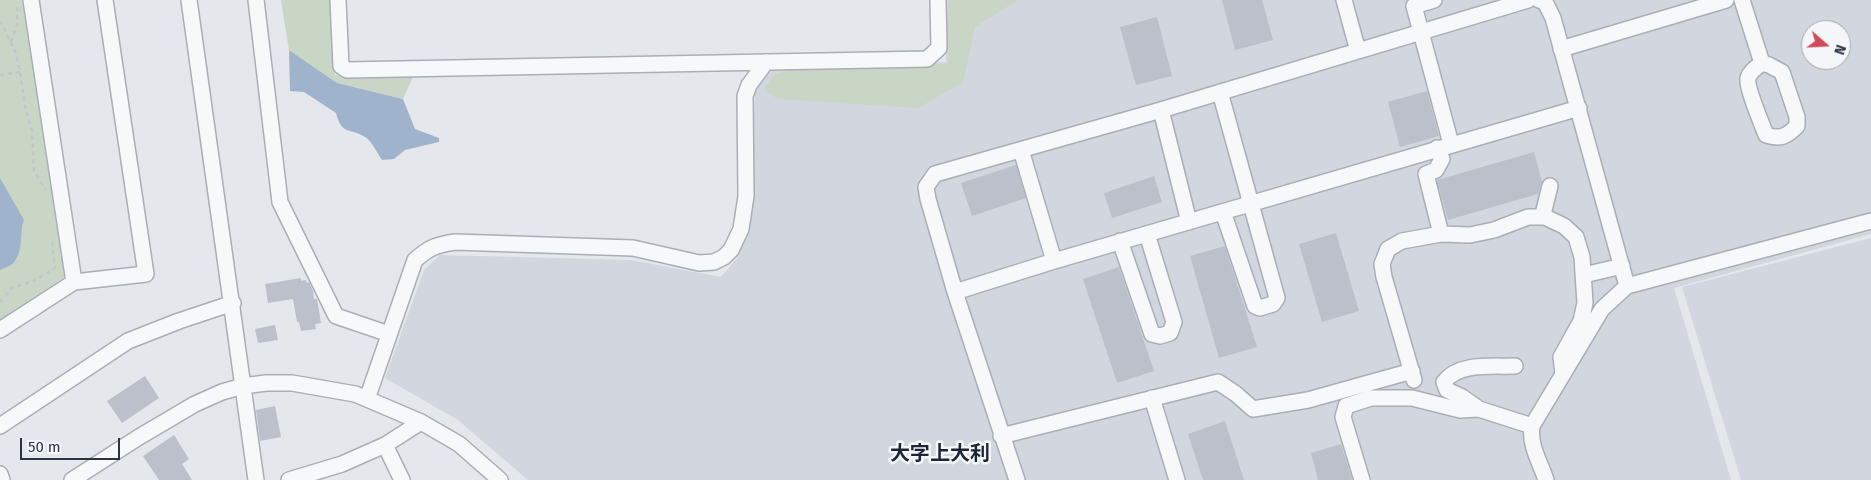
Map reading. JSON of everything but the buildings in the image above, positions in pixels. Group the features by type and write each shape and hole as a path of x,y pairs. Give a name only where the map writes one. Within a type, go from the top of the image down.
{"street":[{"path":"31,0 74,282"},
{"path":"0,330 74,282 146,274 105,0"},
{"path":"189,0 233,304 256,480"},
{"path":"256,0 280,202 336,316 389,334"},
{"path":"338,0 341,66 347,70 927,59 939,48 938,0"},
{"path":"1344,0 1358,51"},
{"path":"1434,0 1414,6 1444,146 1442,159 1436,170 1426,174 1440,234"},
{"path":"1016,480 1000,436 955,292 926,187 935,174 1161,110 1528,0"},
{"path":"1539,0 1545,2 1553,18 1627,286"},
{"path":"1561,49 1726,0"},
{"path":"1742,0 1762,63"},
{"path":"367,399 415,260 427,249 455,242 633,248 699,263 714,262 724,257 731,250 741,229 746,196 745,96 749,85 766,62"},
{"path":"1762,63 1782,72 1797,117 1797,126 1788,136 1777,139 1766,135 1749,87 1748,77 1762,63"},
{"path":"1220,92 1277,298 1273,304 1260,308 1255,306 1223,212"},
{"path":"955,292 1054,260 1579,108"},
{"path":"1161,110 1189,222"},
{"path":"1021,150 1054,260"},
{"path":"1545,217 1544,210 1550,186"},
{"path":"1000,436 1218,382 1253,409 1324,396 1413,376 1384,277 1382,264 1388,249 1402,241 1440,234 1470,235 1494,230 1528,217 1545,217 1564,226 1576,237 1582,257 1585,303 1581,321 1561,358 1563,374"},
{"path":"1546,480 1531,436 1532,426 1602,309 1627,286 1871,221"},
{"path":"1120,241 1152,334 1160,336 1170,333 1174,322 1146,234"},
{"path":"1584,275 1622,266"},
{"path":"0,426 128,341 179,321 233,304"},
{"path":"1515,366 1465,368 1449,376 1444,382 1447,390 1462,397 1479,409 1532,426"},
{"path":"72,480 195,404 222,392 243,386 266,383 292,384 355,394 421,422 460,444 500,480"},
{"path":"1152,398 1177,480"},
{"path":"1362,480 1343,417 1346,406 1371,398 1412,398 1460,410 1479,409"},
{"path":"290,480 317,476 385,445 421,422"},
{"path":"385,445 402,480"},
{"path":"0,474 2,480"}],"path":[{"path":"11,42 17,26 17,0"},
{"path":"0,21 11,42 20,72 25,107 32,131 34,171 46,191"},
{"path":"0,75 20,72"},
{"path":"0,302 12,288 34,281 56,268 52,240"}],"shaded area":[{"path":"945,0 1871,0 1871,234 1674,288 1731,480 528,480 458,420 385,378 424,270 440,255 631,260 721,277 738,257 752,199 755,88 767,69 946,62"},
{"path":"1871,238 1871,480 1741,480 1682,287"}],"green space":[{"path":"0,0 27,0 66,276 0,320"},
{"path":"281,0 332,0 335,75 414,74 403,99 337,83 289,50"},
{"path":"948,0 1018,0 975,27 963,82 918,108 778,99 764,90 774,74 810,66 948,64"}],"water":[{"path":"289,50 337,83 403,99 415,129 439,138 439,142 405,150 394,159 382,160 368,139 347,130 341,125 336,113 304,92 290,91"},
{"path":"0,178 24,220 17,258 11,265 0,270"}],"district":[{"name":"大字上大利","path":"940,454"}]}
